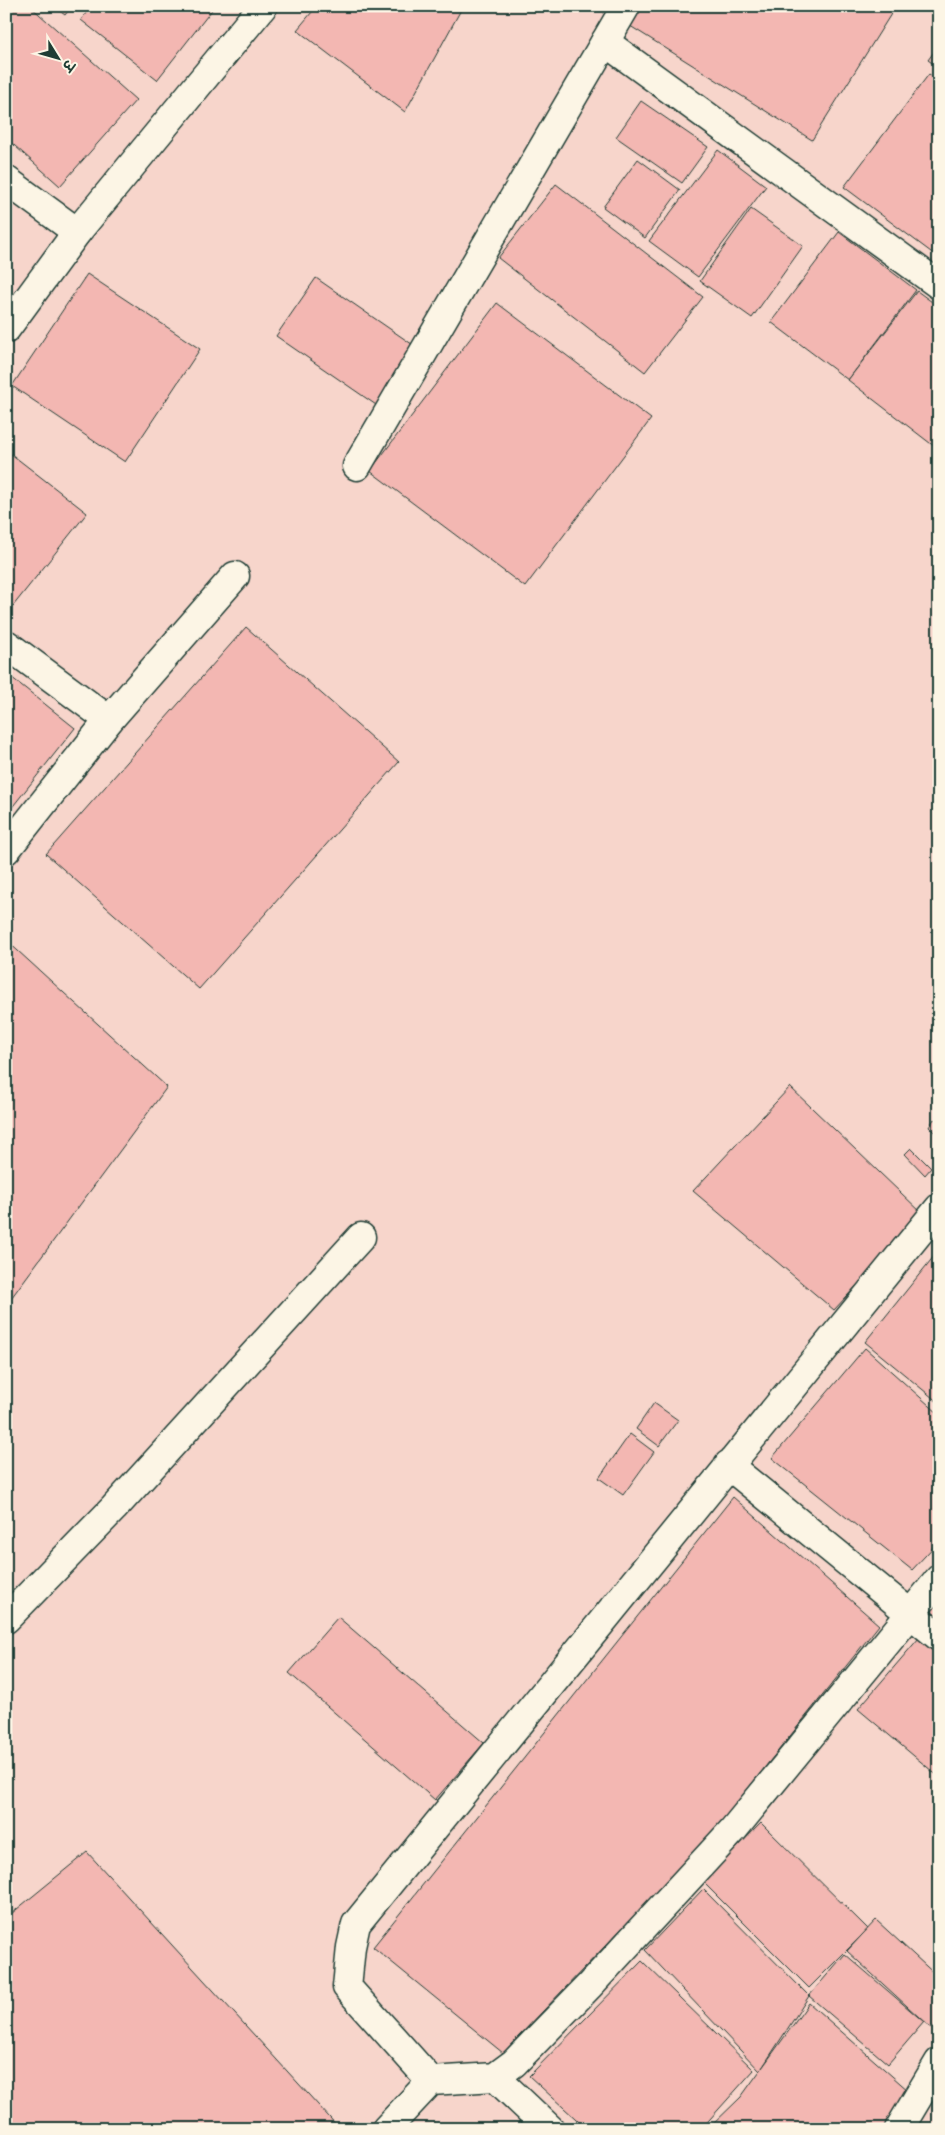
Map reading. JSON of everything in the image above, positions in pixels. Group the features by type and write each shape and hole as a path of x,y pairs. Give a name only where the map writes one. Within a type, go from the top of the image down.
{"street":[{"path":"6,329 76,232 262,6"},
{"path":"357,466 626,6"},
{"path":"605,42 939,285"},
{"path":"6,180 76,232"},
{"path":"6,850 109,720 235,576"},
{"path":"6,644 109,720"},
{"path":"431,2081 347,1987 351,1947 356,1924 939,1208"},
{"path":"6,1619 121,1500 361,1237"},
{"path":"728,1465 939,1637"},
{"path":"386,2129 431,2081 495,2077 514,2063 589,1986 733,1830 939,1579"},
{"path":"899,2129 939,2062"},
{"path":"495,2077 550,2129"}],"shaded area":[{"path":"6,6 939,6 939,2129 6,2129"}],"building":[{"path":"6,6 30,6 136,100 60,186 6,138"},
{"path":"53,6 72,6 65,15"},
{"path":"91,6 215,6 157,80 81,20"},
{"path":"317,6 463,6 405,112 297,30"},
{"path":"638,6 896,6 812,140 627,24"},
{"path":"939,45 939,68 928,60"},
{"path":"929,74 939,81 939,258 844,187"},
{"path":"641,101 708,147 682,183 616,137"},
{"path":"718,150 766,186 698,277 649,241"},
{"path":"638,159 680,190 645,238 603,207"},
{"path":"556,184 703,297 645,372 498,258"},
{"path":"751,209 803,246 752,318 700,281"},
{"path":"839,232 916,290 848,380 771,322"},
{"path":"87,274 200,349 125,462 12,386"},
{"path":"316,278 419,349 379,407 276,336"},
{"path":"917,291 939,307 939,450 848,380"},
{"path":"497,303 651,419 525,587 370,471"},
{"path":"6,450 87,513 13,606 6,601"},
{"path":"246,627 399,762 199,989 46,854"},
{"path":"6,673 75,728 6,815"},
{"path":"6,940 167,1087 6,1305"},
{"path":"790,1087 923,1214 834,1310 693,1191"},
{"path":"934,1119 939,1123 939,1137 929,1127"},
{"path":"911,1148 931,1168 925,1175 905,1154"},
{"path":"939,1250 939,1403 865,1342"},
{"path":"865,1348 939,1414 939,1541 912,1570 772,1458"},
{"path":"654,1403 678,1420 659,1446 636,1429"},
{"path":"630,1434 654,1452 623,1495 599,1478"},
{"path":"733,1497 879,1625 710,1836 503,2053 373,1947"},
{"path":"939,1591 939,1627 921,1612"},
{"path":"338,1617 484,1743 435,1800 289,1673"},
{"path":"919,1638 939,1655 939,1777 858,1709"},
{"path":"761,1823 868,1929 809,1988 703,1882"},
{"path":"87,1852 340,2129 15,2129 6,2119 6,1918"},
{"path":"703,1889 809,1996 760,2071 645,1950"},
{"path":"876,1920 939,1978 939,2022 932,2029 847,1951"},
{"path":"845,1954 924,2022 888,2064 809,1996"},
{"path":"642,1961 754,2070 701,2129 587,2129 529,2076"},
{"path":"809,2003 909,2091 885,2129 708,2129 741,2097"}]}
